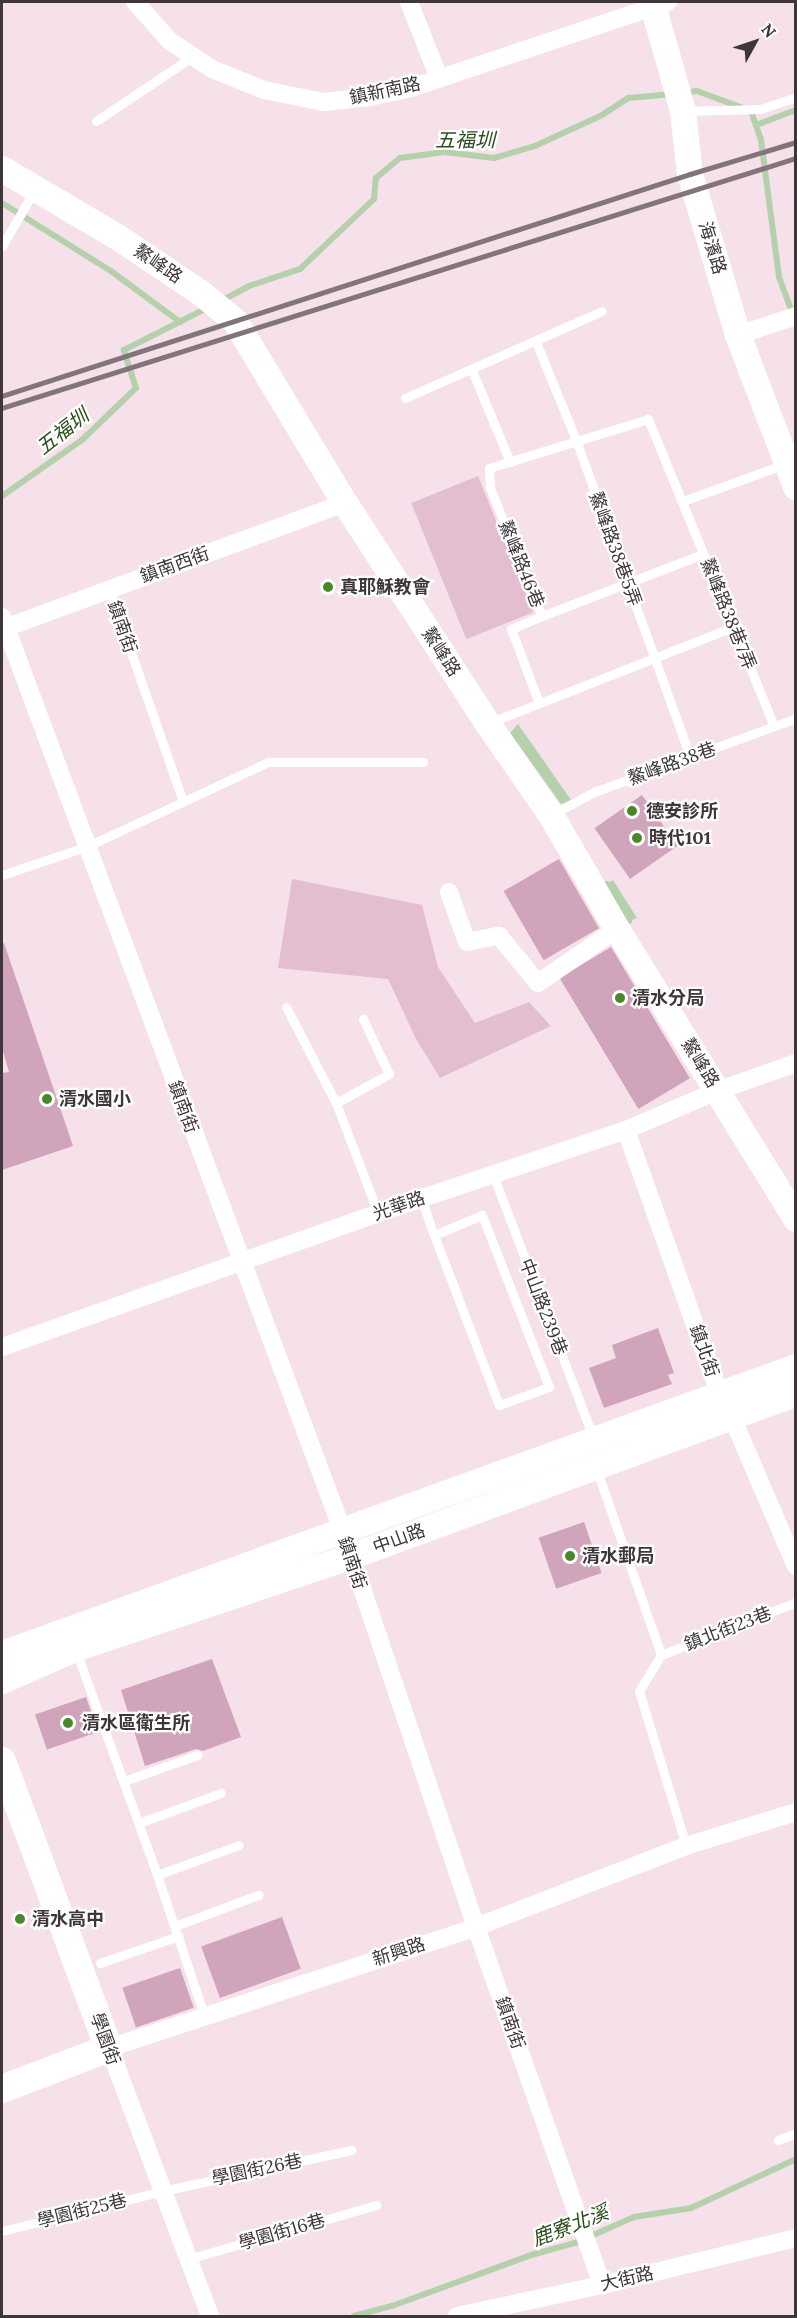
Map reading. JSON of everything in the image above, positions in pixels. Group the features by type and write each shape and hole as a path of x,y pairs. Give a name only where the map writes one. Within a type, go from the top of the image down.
{"main road":[{"name":"學園街","path":"2,1761 109,2048"},
{"name":"新興路","path":"2,2089 109,2048"}],"street":[{"name":"鎮新南路","path":"135,2 170,41 212,69 264,90 324,102 370,97 439,78 658,3"},
{"path":"409,2 439,78"},
{"name":"海濱路","path":"658,3 683,111 690,174 738,335 795,487"},
{"name":"鰲峰路","path":"2,169 119,238 201,293 235,321 345,503 488,724 551,815 617,929 795,1219"},
{"path":"738,335 795,316"},
{"name":"鎮南西街","path":"3,622 109,588 345,503"},
{"name":"鎮南街","path":"3,622 343,1532 476,1927 602,2285"},
{"path":"449,892 466,942 500,936 538,983 617,929"},
{"name":"光華路","path":"2,1347 421,1198 626,1130 717,1091 795,1063"},
{"name":"鎮北街","path":"626,1130 726,1406 795,1566"},
{"name":"中山路","path":"2,1681 75,1649 350,1557 595,1466 726,1406 795,1367"},
{"name":"中山路","path":"2,1654 594,1439 726,1406 795,1394"},
{"name":"新興路","path":"109,2048 476,1927 686,1846 795,1812"},
{"name":"學園街","path":"109,2048 210,2316"},
{"name":"大街路","path":"457,2316 602,2285 795,2238"}],"lane":[{"path":"96,121 193,56"},
{"path":"683,111 760,109 795,97"},
{"path":"2,246 35,189"},
{"path":"405,398 602,311"},
{"name":"鰲峰路38巷5弄","path":"536,342 576,441 690,757"},
{"path":"472,370 510,462 576,441"},
{"name":"鰲峰路38巷7弄","path":"576,441 648,419 774,726"},
{"name":"鰲峰路46巷","path":"510,462 489,468 490,488 542,616 511,629 539,703"},
{"path":"683,501 787,463"},
{"path":"542,616 704,554"},
{"name":"鎮南街","path":"109,588 183,801"},
{"path":"488,724 733,627"},
{"name":"鰲峰路38巷","path":"551,815 594,792 795,718"},
{"path":"2,875 88,846 268,762 423,762"},
{"path":"286,1007 336,1103 378,1213"},
{"path":"336,1103 389,1074 363,1019"},
{"name":"中山路239巷","path":"493,1175 594,1439"},
{"path":"421,1198 434,1234 499,1406 549,1388 482,1215 434,1234"},
{"path":"595,1466 661,1655 639,1690 686,1846"},
{"name":"鎮北街23巷","path":"661,1655 795,1602"},
{"path":"75,1649 139,1823 204,2015"},
{"path":"124,1781 198,1755"},
{"path":"139,1823 221,1793"},
{"path":"157,1875 239,1845"},
{"path":"100,1963 258,1895"},
{"path":"778,2140 795,2133"},
{"name":"學園街26巷","path":"162,2191 352,2150"},
{"name":"學園街25巷","path":"2,2231 162,2191"},
{"name":"學園街16巷","path":"188,2259 376,2205"}],"shaded area":[{"path":"478,476 533,612 466,639 411,503"},
{"path":"518,724 571,800 561,804 510,733"},
{"path":"292,879 422,905 438,967 475,1023 529,1002 551,1026 440,1078 416,1039 388,979 278,968"},
{"path":"613,880 637,918 629,921 607,884"}],"building":[{"name":"時代101","path":"642,795 678,846 630,879 594,828"},
{"path":"559,859 599,928 544,960 504,891"},
{"path":"4,943 73,1146 2,1170 2,1073 9,1072 2,1048 2,944"},
{"path":"611,947 690,1078 638,1109 560,978"},
{"path":"658,1328 674,1373 668,1375 672,1384 604,1408 589,1368 616,1358 612,1345"},
{"name":"清水郵局","path":"584,1522 602,1573 556,1589 539,1538"},
{"path":"212,1659 241,1737 203,1751 196,1749 145,1766 121,1690"},
{"name":"清水區衛生所","path":"86,1697 98,1732 47,1750 35,1715"},
{"path":"282,1917 301,1969 220,1998 201,1946"},
{"path":"180,1968 194,2008 136,2028 122,1988"}],"waterway":[{"name":"五福圳","path":"683,93 697,91 751,111 761,140 779,277 793,315"},
{"name":"五福圳","path":"221,301 249,286 300,269 374,199 376,178 400,158 445,152 494,158 535,146 602,115 628,98 673,94"},
{"path":"756,125 796,110"},
{"path":"2,203 111,271 180,322"},
{"name":"五福圳","path":"2,496 82,440 136,388 124,350 209,307"},
{"path":"607,884 629,921"},
{"name":"鹿寮北溪","path":"354,2316 392,2306 531,2255 575,2243 634,2217 691,2208 796,2159"}],"railway":[{"path":"2,396 690,174 796,142"},
{"path":"2,408 796,158"}],"place":[{"name":"真耶穌教會","path":"328,587"},
{"name":"德安診所","path":"632,811"},
{"name":"時代101","path":"637,838"},
{"name":"清水分局","path":"620,998"},
{"name":"清水國小","path":"47,1099"},
{"name":"清水郵局","path":"570,1556"},
{"name":"清水區衛生所","path":"68,1723"},
{"name":"清水高中","path":"20,1919"}]}
